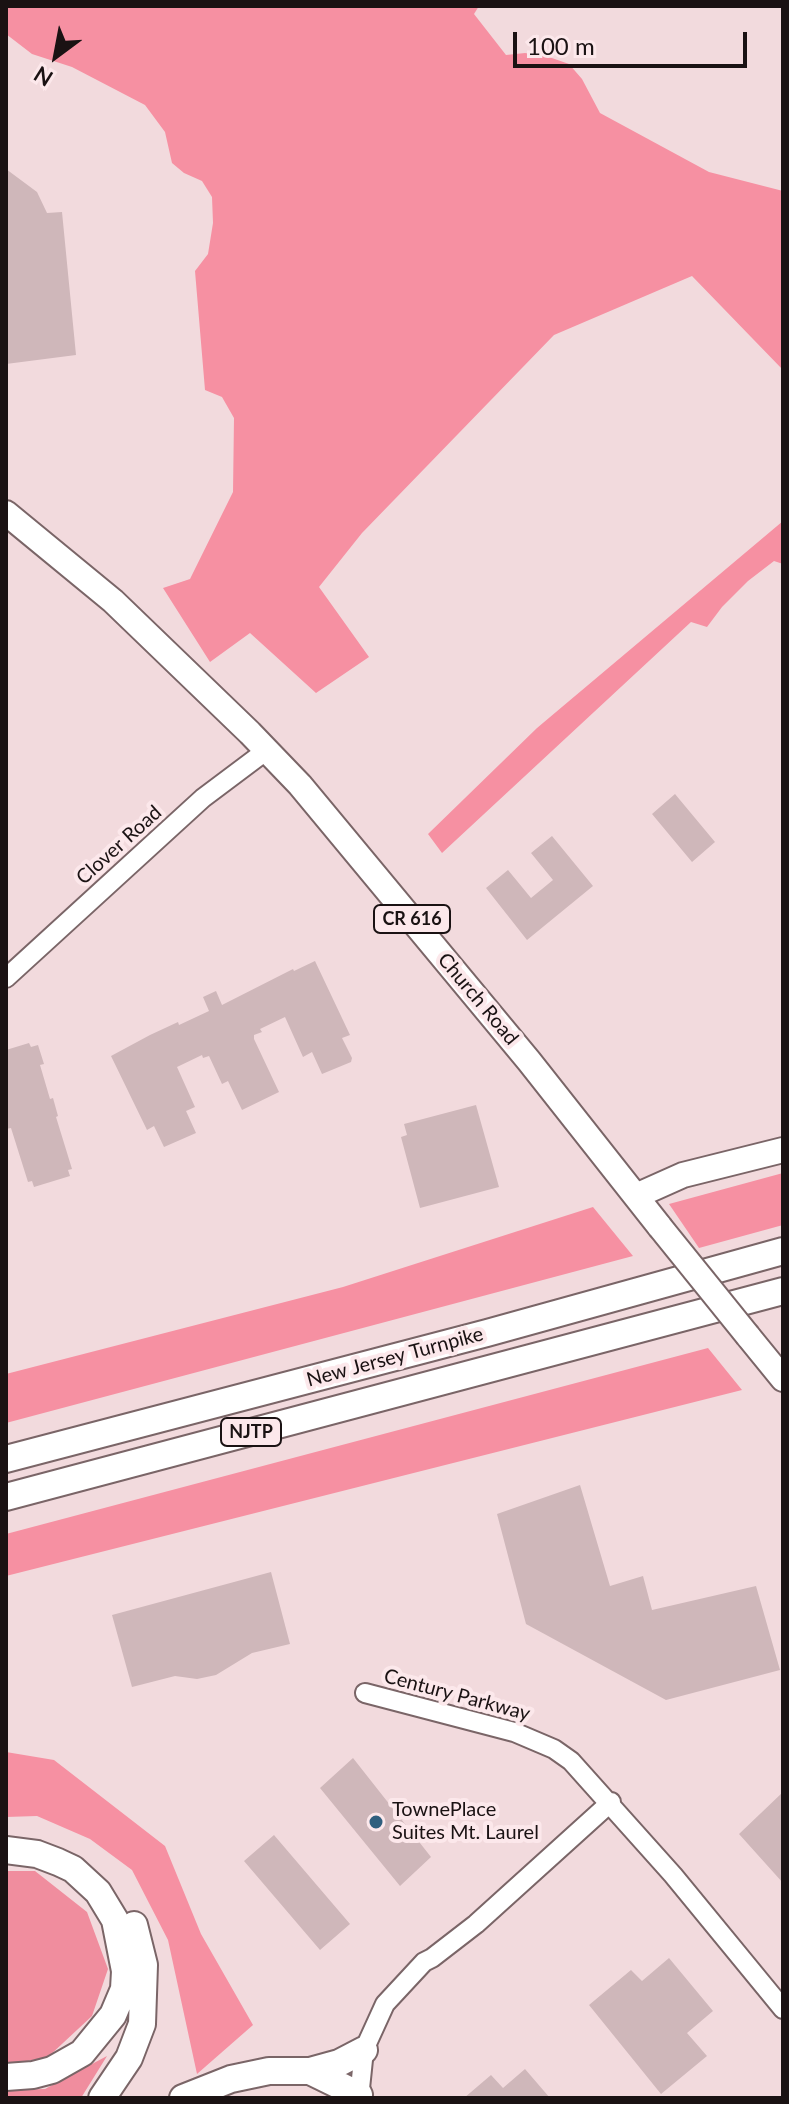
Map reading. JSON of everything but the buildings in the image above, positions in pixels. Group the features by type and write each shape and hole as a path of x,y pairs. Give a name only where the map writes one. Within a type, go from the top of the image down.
{"highway":[{"name":"New Jersey Turnpike","path":"6,1459 487,1333 783,1251"},
{"name":"New Jersey Turnpike","path":"6,1497 783,1291"},
{"path":"6,1834 37,1837 72,1849 105,1875 128,1907 144,1965 144,2015 137,2041 102,2098"},
{"path":"6,1850 37,1854 58,1862 73,1869 98,1892 115,1920 125,1971 124,1989 113,2015 82,2053 52,2070 6,2077"},
{"path":"183,2098 212,2085 251,2074 310,2071 339,2063 364,2050"},
{"path":"310,2071 334,2080 359,2096"}],"main road":[{"name":"Church Road","path":"6,513 104,593 267,750 350,842 783,1379"},
{"path":"636,1196 683,1175 783,1150"}],"street":[{"name":"Clover Road","path":"6,978 203,798 267,750"},
{"name":"Century Parkway","path":"365,1693 492,1725 535,1740 571,1761 611,1802 783,2009"},
{"path":"359,2096 364,2050 385,2004 424,1962 476,1924 611,1802"}],"shaded area":[{"path":"6,6 479,6 474,14 506,55 525,53 569,64 582,79 600,113 709,172 783,191 783,370 692,276 554,335 362,533 319,587 369,657 316,693 250,633 210,662 163,588 190,579 233,492 234,418 222,397 205,390 195,271 208,254 213,223 212,197 202,181 184,173 172,163 165,132 145,105 72,67 32,54 6,34"},
{"path":"783,521 783,564 774,561 748,581 707,627 691,622 442,853 428,834 537,728"},
{"path":"783,1173 783,1225 699,1248 669,1204"},
{"path":"593,1207 633,1256 6,1423 6,1374 343,1287"},
{"path":"708,1348 742,1390 6,1576 6,1534"},
{"path":"6,1752 54,1760 165,1846 201,1934 253,2025 197,2074 168,1940 132,1870 90,1839 37,1816 6,1817"},
{"path":"6,1871 35,1871 87,1912 108,1969 92,2016 48,2057 6,2065"},
{"path":"107,2056 81,2098 6,2098 6,2090 45,2089"}],"place":[{"name":"TownePlace Suites Mt. Laurel","path":"376,1822"}]}
